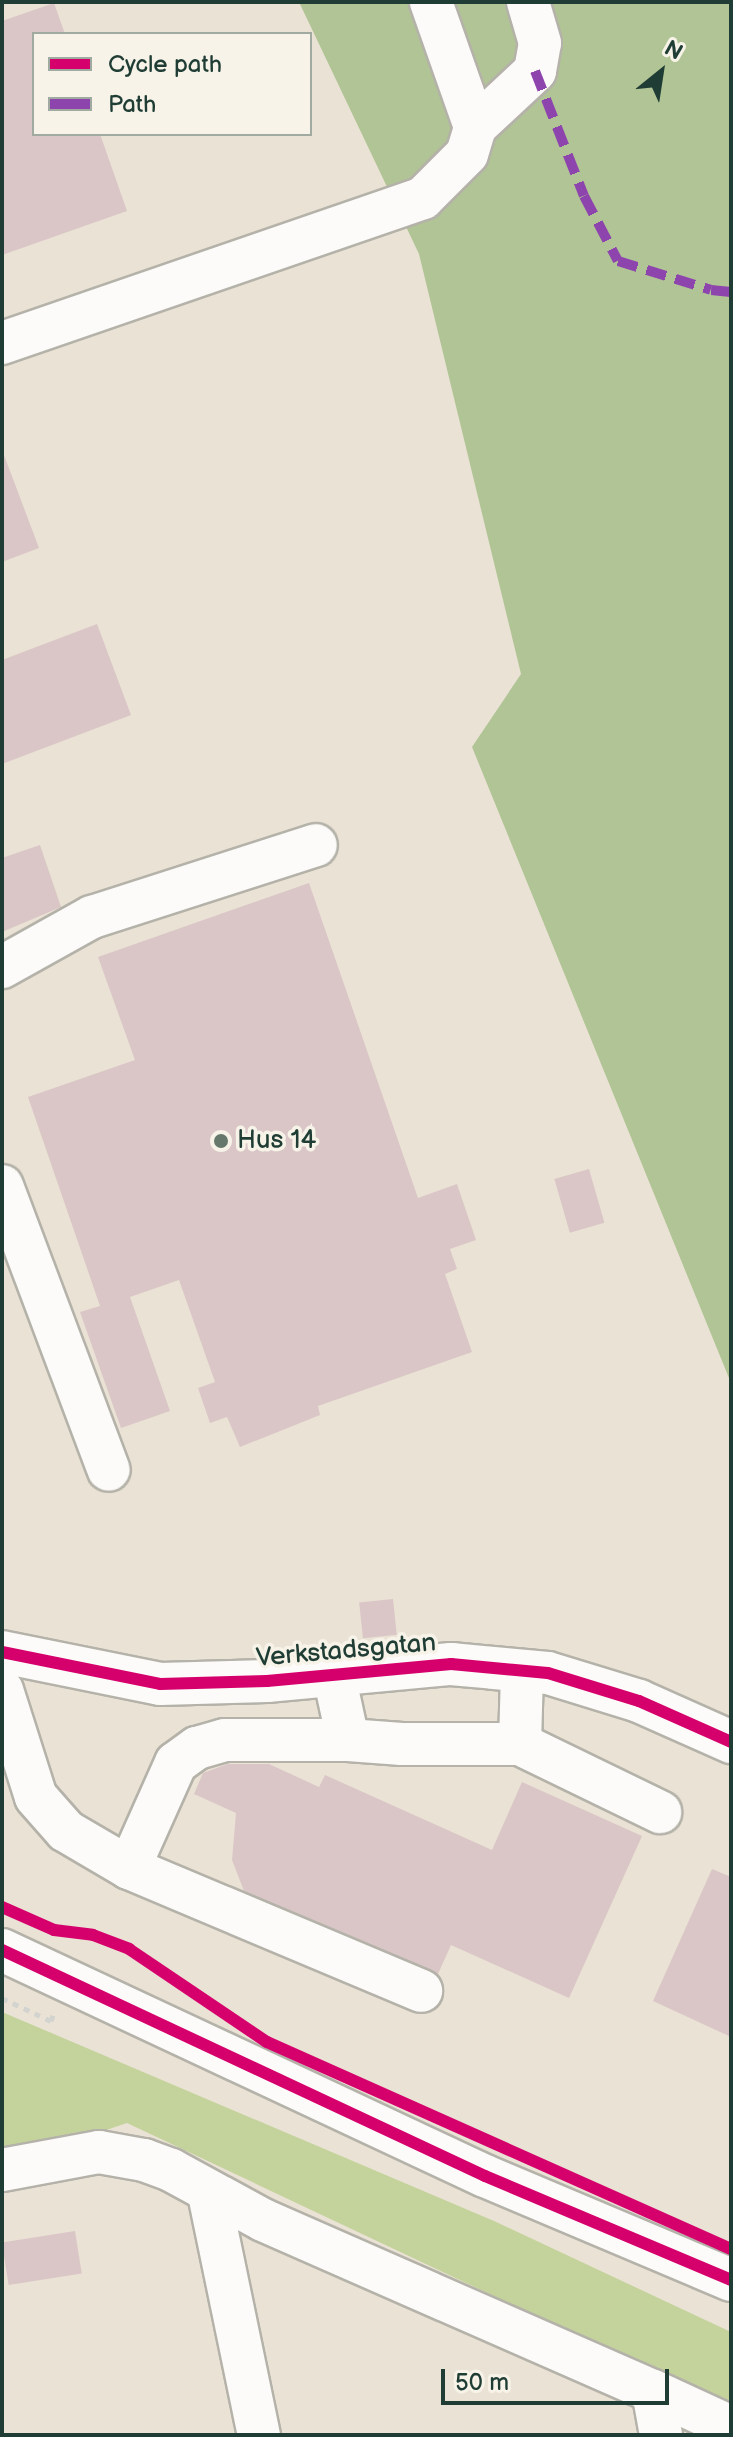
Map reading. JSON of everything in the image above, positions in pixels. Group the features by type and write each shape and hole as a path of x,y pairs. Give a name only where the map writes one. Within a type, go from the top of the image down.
{"street":[{"path":"431,2 475,127"},
{"path":"2,343 423,198 467,154 475,127 535,71 540,43 528,2"},
{"path":"2,967 92,917 316,845"},
{"path":"2,1186 109,1470"},
{"name":"Verkstadsgatan","path":"2,1652 160,1684 334,1675 451,1664 548,1673 639,1701 731,1742"},
{"path":"520,1744 522,1671"},
{"path":"334,1675 348,1740"},
{"path":"2,1690 36,1797 66,1831 129,1868 421,1991"},
{"path":"129,1868 176,1763 197,1748 225,1740 520,1744 660,1812"},
{"path":"2,1950 485,2176 731,2280"},
{"path":"2,2170 99,2152 158,2165 209,2194 731,2427"},
{"path":"209,2194 259,2435"},
{"path":"653,2391 661,2435"}],"path":[{"path":"2,1998 51,2021 54,2011"}],"green space":[{"path":"299,2 731,2 731,1383 472,747 521,674 419,254"},
{"path":"2,2012 494,2221 731,2332 731,2408 127,2123 56,2147 2,2158"}],"building":[{"path":"54,3 64,32 32,32 32,136 101,136 127,211 2,255 2,21"},
{"path":"2,456 39,548 2,562"},
{"path":"97,624 131,715 2,764 2,660"},
{"path":"40,845 61,907 2,932 2,858"},
{"name":"Hus 14","path":"309,883 418,1198 457,1184 476,1240 450,1249 457,1269 445,1274 472,1352 318,1406 320,1415 240,1447 227,1417 210,1423 198,1388 215,1382 179,1280 130,1297 170,1411 121,1428 80,1312 100,1306 28,1097 135,1060 98,957"},
{"path":"589,1169 604,1223 570,1233 554,1179"},
{"path":"393,1599 397,1635 363,1638 359,1603"},
{"path":"228,1764 269,1764 319,1787 325,1775 492,1850 522,1782 642,1836 569,1998 451,1945 438,1974 244,1891 232,1860 236,1813 194,1794 203,1773"},
{"path":"712,1869 731,1877 731,2037 653,2001"},
{"path":"75,2231 82,2273 9,2285 2,2243"}],"marked path":[{"path":"535,71 584,196 618,261 711,290 731,292"}],"cycle path":[{"path":"2,1652 160,1684 267,1681 451,1664 548,1673 639,1701 731,1742"},
{"path":"2,1907 54,1930 93,1935 129,1949 267,2042 731,2249"},
{"path":"2,1950 485,2176 731,2280"}],"place":[{"name":"Hus 14","path":"221,1141"}]}
